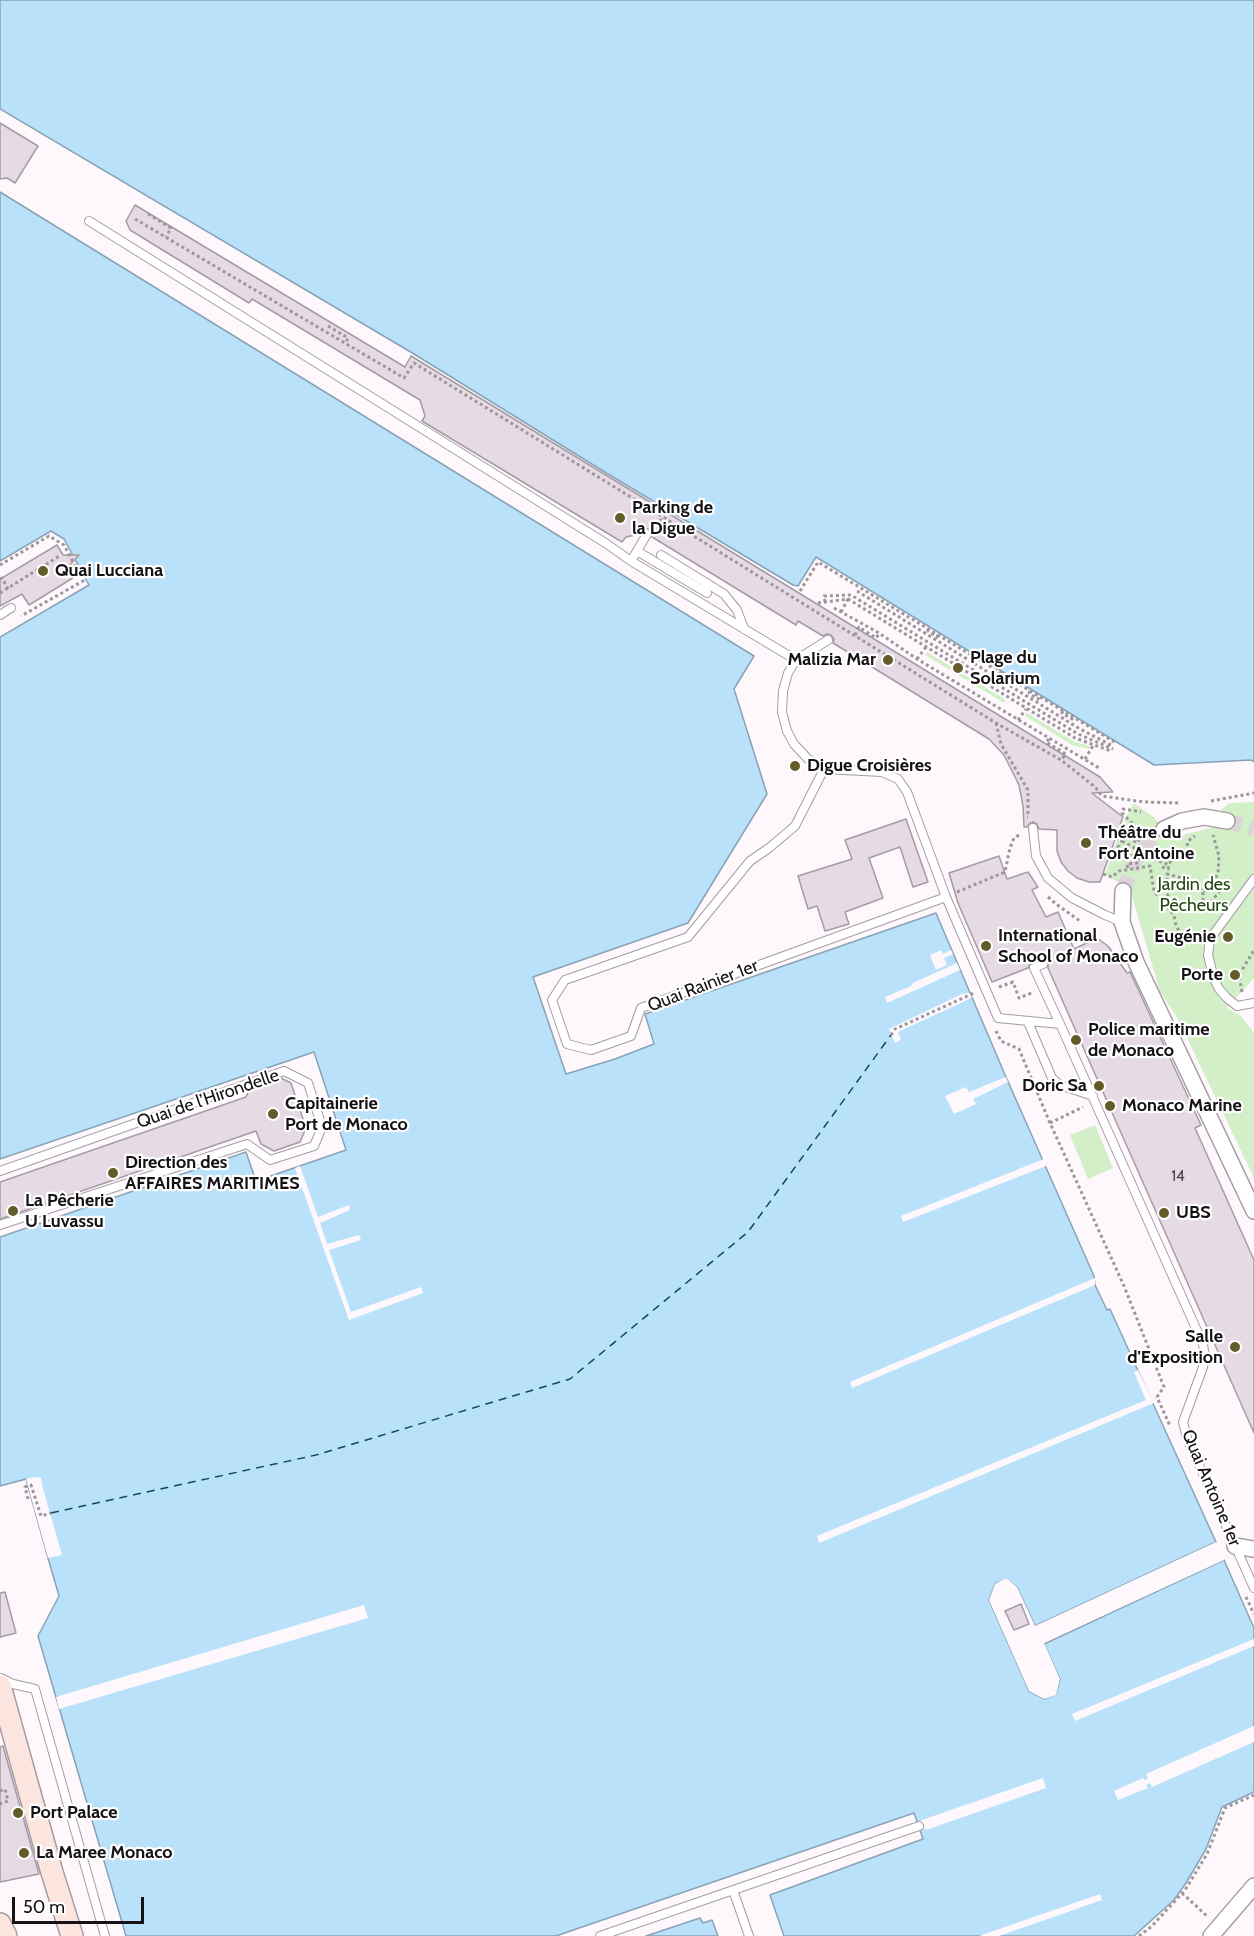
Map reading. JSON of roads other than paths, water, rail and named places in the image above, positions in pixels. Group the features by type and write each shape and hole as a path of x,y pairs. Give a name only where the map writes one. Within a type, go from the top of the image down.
{"main road":[{"path":"0,1686 72,1936"},
{"path":"0,1923 6,1936"}],"street":[{"path":"1164,829 1182,821 1203,817 1227,821"},
{"path":"1123,891 1122,922 1136,962 1254,1211"},
{"path":"1236,1546 1254,1549"},
{"path":"1215,1932 1254,1886"}],"lane":[{"path":"89,221 631,561 796,660"},
{"path":"631,561 647,534"},
{"path":"637,551 707,593"},
{"path":"661,555 724,594 737,610 744,629"},
{"path":"0,615 11,608"},
{"path":"828,640 796,660 788,673 783,691 782,712 787,731 794,744 808,759 824,769 882,772 898,779 907,792 946,897 998,1018 1060,1024"},
{"name":"Quai Rainier 1er","path":"824,769 795,826 750,861 688,937 565,980 552,1000 567,1044 591,1050 631,1036 641,1008 946,897"},
{"path":"1033,828 1036,856 1048,879 1072,898 1097,912 1122,922"},
{"path":"1254,879 1210,939 1208,954 1210,967 1219,989 1237,1006 1254,1003"},
{"path":"1043,964 1034,968 1094,1099"},
{"path":"1028,1022 1052,1078 1060,1085 1094,1099"},
{"name":"Quai de l’Hirondelle","path":"0,1171 284,1071 308,1083 322,1127 314,1146 270,1160 247,1144 0,1226"},
{"name":"Quai Antoine 1er","path":"1094,1099 1203,1344 1205,1358 1203,1367 1182,1422 1254,1588"},
{"path":"0,1677 13,1684 35,1689 105,1936"},
{"path":"600,1936 919,1826"},
{"path":"733,1890 749,1936"}],"water":[{"path":"0,0 1254,0 1254,762 1251,760 1154,765 816,557 798,586 793,585 414,354 0,109"},
{"path":"0,192 754,656 734,689 767,794 688,923 533,977 566,1074 654,1044 645,1014 936,913 1094,1276 1095,1285 1107,1310 1110,1309 1216,1542 1035,1626 1017,1587 1006,1579 995,1584 989,1600 1029,1691 1044,1699 1056,1694 1060,1679 1044,1644 1224,1560 1254,1628 1254,1792 1222,1807 1206,1849 1186,1883 1174,1900 1134,1936 784,1936 770,1895 923,1839 914,1813 556,1936 126,1936 38,1636 59,1596 26,1479 0,1486 0,1237 246,1152 256,1181 346,1150 314,1052 0,1159 0,637 89,585 64,539 51,531 0,561"},
{"path":"700,1918 703,1923 712,1920 718,1936 646,1936"}],"tunnel":[{"path":"1227,821 1254,829"},
{"path":"1123,891 1138,853 1164,829"}],"place":[{"name":"Parking de la Digue","path":"620,518"},
{"name":"Quai Lucciana","path":"43,571"},
{"name":"Malizia Mar","path":"888,660"},
{"name":"Plage du Solarium","path":"958,668"},
{"name":"Digue Croisières","path":"795,766"},
{"name":"Théâtre du Fort Antoine","path":"1086,843"},
{"name":"Eugénie","path":"1228,937"},
{"name":"International School of Monaco","path":"986,946"},
{"name":"Porte","path":"1235,975"},
{"name":"Police maritime de Monaco","path":"1076,1040"},
{"name":"Doric Sa","path":"1099,1086"},
{"name":"Monaco Marine","path":"1110,1106"},
{"name":"Capitainerie Port de Monaco","path":"273,1114"},
{"name":"Direction des AFFAIRES MARITIMES","path":"113,1173"},
{"name":"La Pêcherie U Luvassu","path":"13,1211"},
{"name":"UBS","path":"1164,1213"},
{"name":"Salle d'Exposition","path":"1235,1347"},
{"name":"Port Palace","path":"18,1813"},
{"name":"La Maree Monaco","path":"24,1853"}],"park label":[{"name":"Jardin des Pêcheurs","path":"1194,895"}]}
